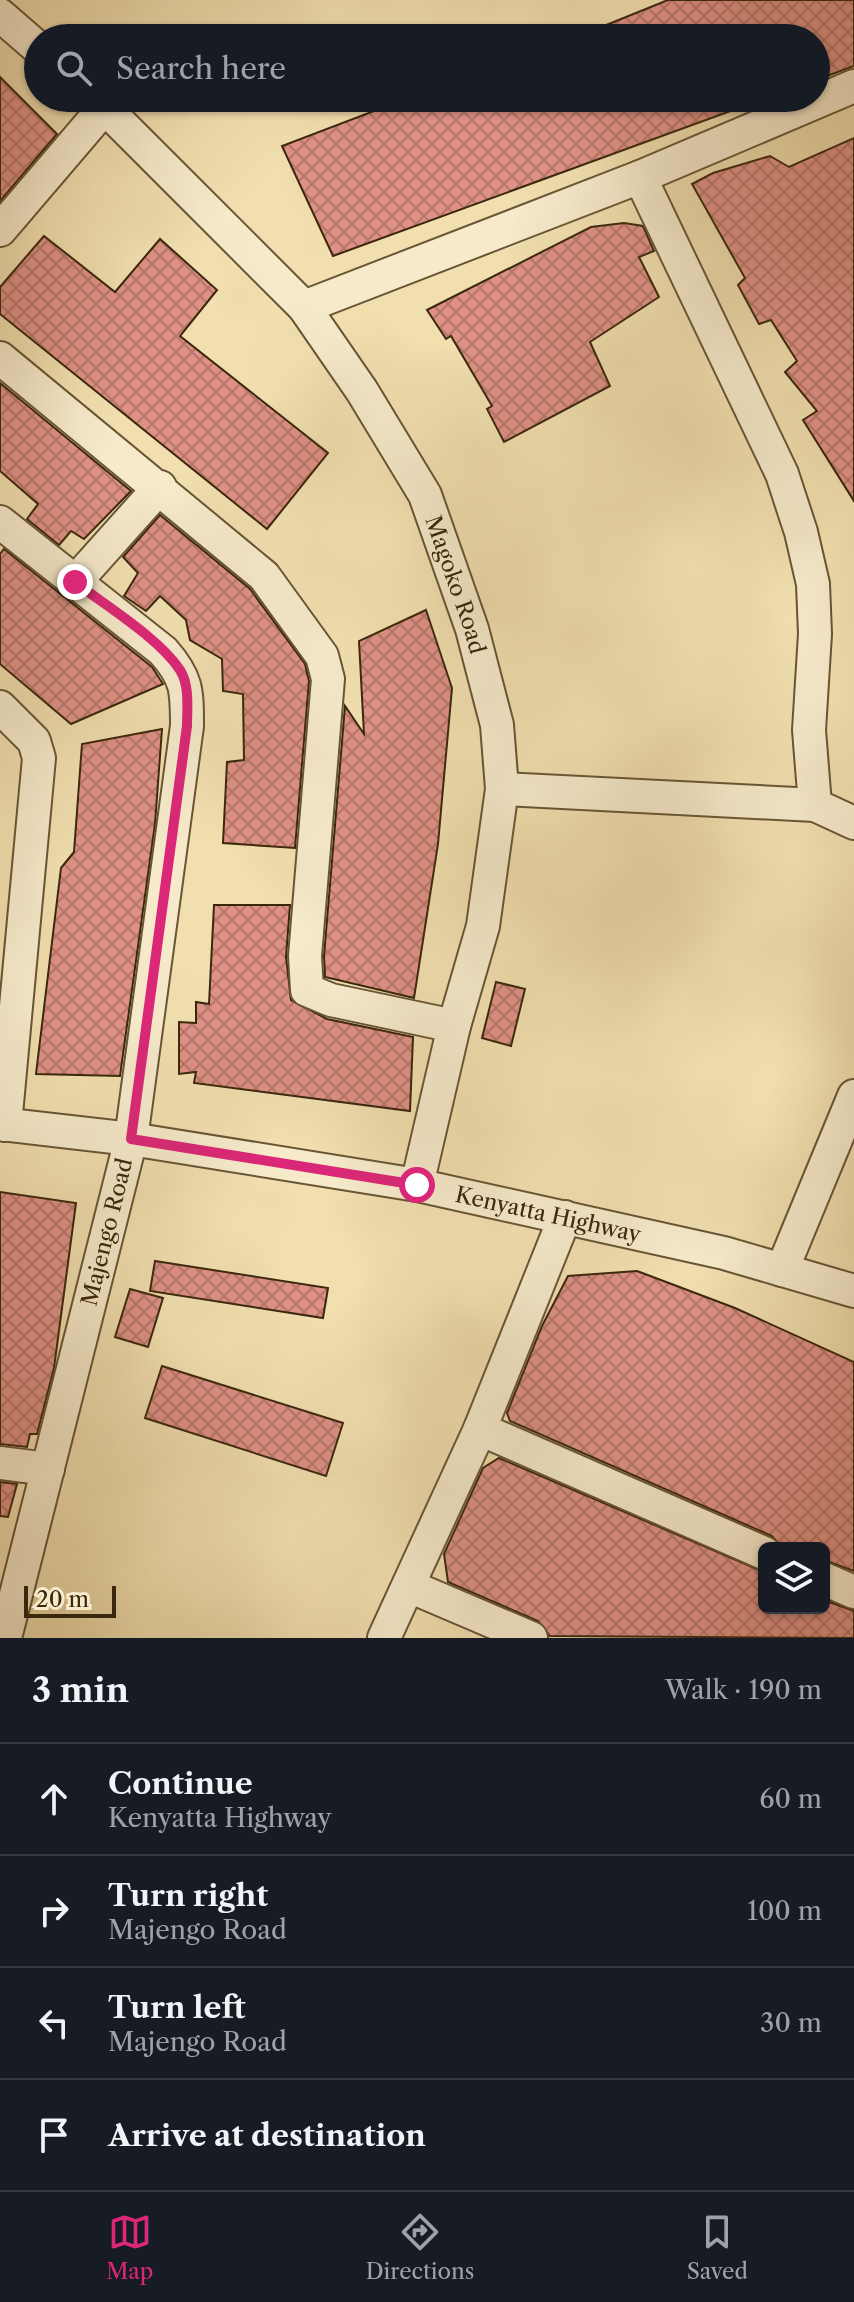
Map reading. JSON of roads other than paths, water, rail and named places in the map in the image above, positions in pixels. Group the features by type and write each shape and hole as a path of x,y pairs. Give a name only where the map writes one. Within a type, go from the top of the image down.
{"street":[{"path":"4,28 24,40"},
{"path":"830,96 854,86"},
{"path":"0,230 92,112"},
{"name":"Magoko Road","path":"110,112 304,307 362,391 425,495 472,629 497,725 502,789 483,926 454,1026 417,1185"},
{"path":"304,307 640,177 793,112"},
{"path":"640,177 782,474 801,532 813,584 815,634 809,730 815,805"},
{"path":"0,358 160,487 264,576 322,656 328,679 305,956 307,990 323,998 454,1026"},
{"path":"75,582 160,487"},
{"name":"Majengo Road","path":"0,522 163,651 181,672 187,691 187,726 131,1139 5,1638"},
{"path":"0,707 34,741 39,758 2,1125"},
{"path":"502,789 815,805 854,823"},
{"path":"782,1270 854,1096"},
{"name":"Kenyatta Highway","path":"2,1125 131,1139 417,1185 565,1217 782,1270 854,1291"},
{"path":"384,1638 480,1429 565,1217"},
{"path":"480,1429 758,1550"},
{"path":"0,1463 48,1469"},
{"path":"830,1582 854,1592"},
{"path":"409,1586 531,1638"}]}
